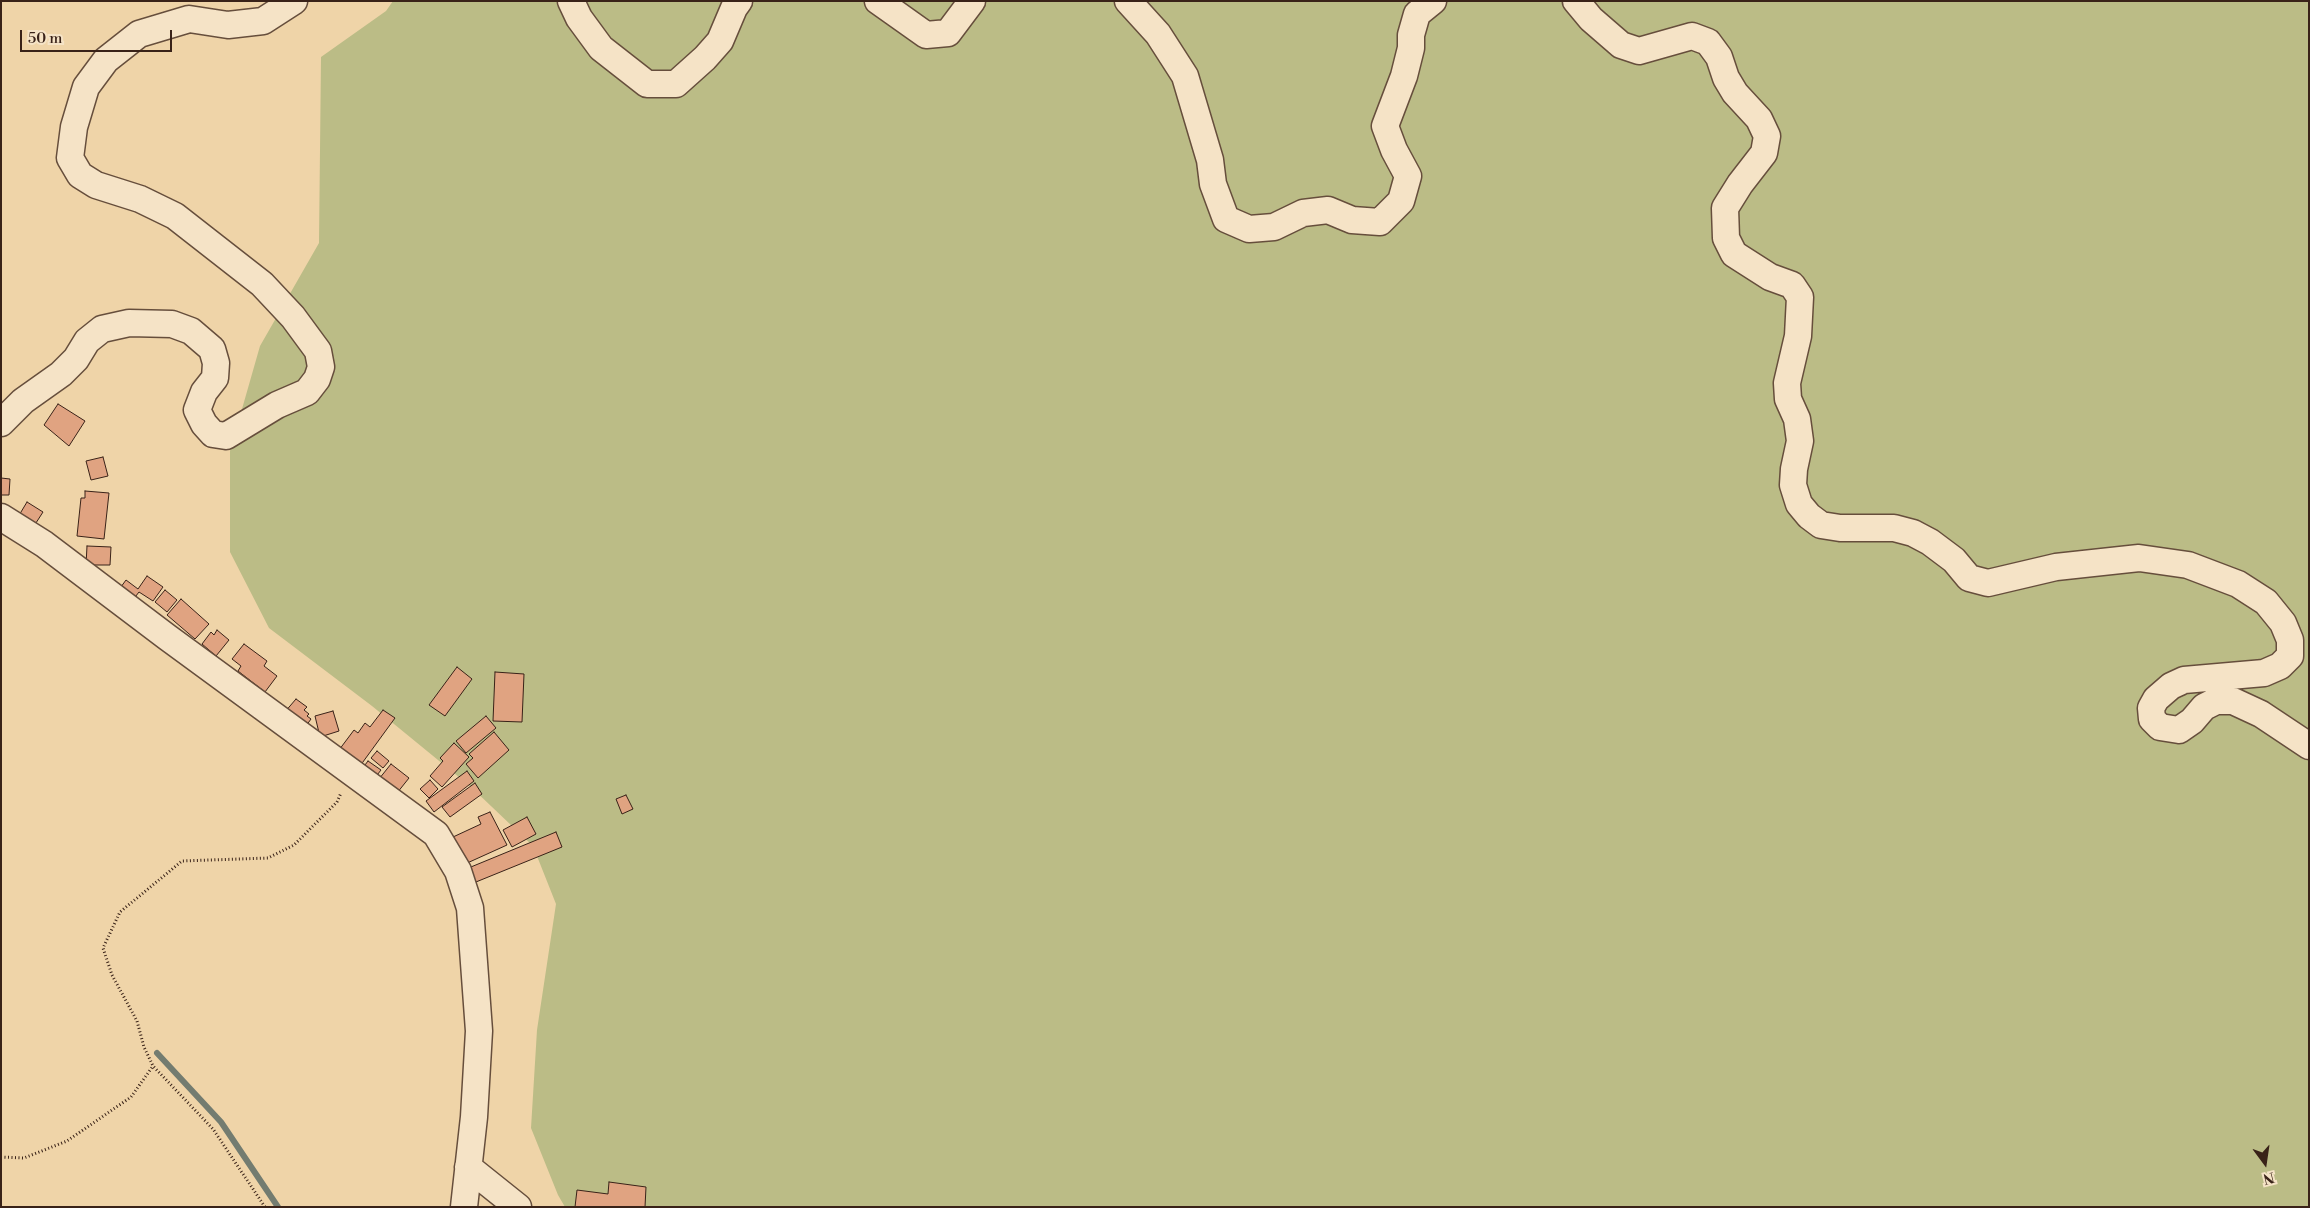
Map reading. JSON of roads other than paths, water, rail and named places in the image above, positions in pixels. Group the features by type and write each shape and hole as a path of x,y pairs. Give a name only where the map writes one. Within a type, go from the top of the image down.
{"street":[{"path":"1,423 22,401 61,374 76,358 87,341 102,329 129,324 172,324 191,331 212,349 216,363 215,378 204,392 198,410 204,424 213,434 226,436 277,405 307,392 317,379 321,367 318,351 293,317 262,284 175,216 140,199 96,185 80,175 70,158 74,128 86,87 106,60 140,34 189,19 228,25 263,21 294,1"},
{"path":"570,1 579,18 601,48 647,84 676,84 705,58 720,41 734,8 739,1"},
{"path":"878,1 926,35 948,33 972,1"},
{"path":"1128,1 1158,34 1185,76 1210,160 1213,184 1226,220 1249,229 1274,227 1303,213 1328,210 1352,220 1380,222 1401,201 1408,176 1394,150 1385,126 1404,76 1411,48 1411,35 1417,14 1433,1"},
{"path":"1576,1 1591,19 1621,44 1638,51 1692,36 1708,42 1719,57 1726,78 1736,93 1759,119 1767,136 1764,153 1740,184 1725,208 1726,238 1734,254 1770,277 1792,284 1800,297 1798,336 1787,383 1788,399 1797,419 1800,441 1794,469 1793,485 1799,504 1809,516 1821,525 1840,528 1894,528 1913,533 1930,542 1954,560 1969,578 1988,583 2056,567 2139,558 2188,565 2238,584 2266,602 2283,623 2290,640 2290,656 2280,666 2264,673 2184,680 2170,686 2156,699 2151,708 2152,719 2160,727 2179,730 2192,721 2204,707 2216,701 2233,701 2261,714 2309,746"},
{"path":"1,517 44,544 167,638 436,834 458,872 470,908 479,1031 474,1117 464,1207"},
{"path":"468,1167 518,1207"}],"waterway":[{"path":"157,1053 221,1122 278,1207"}]}
